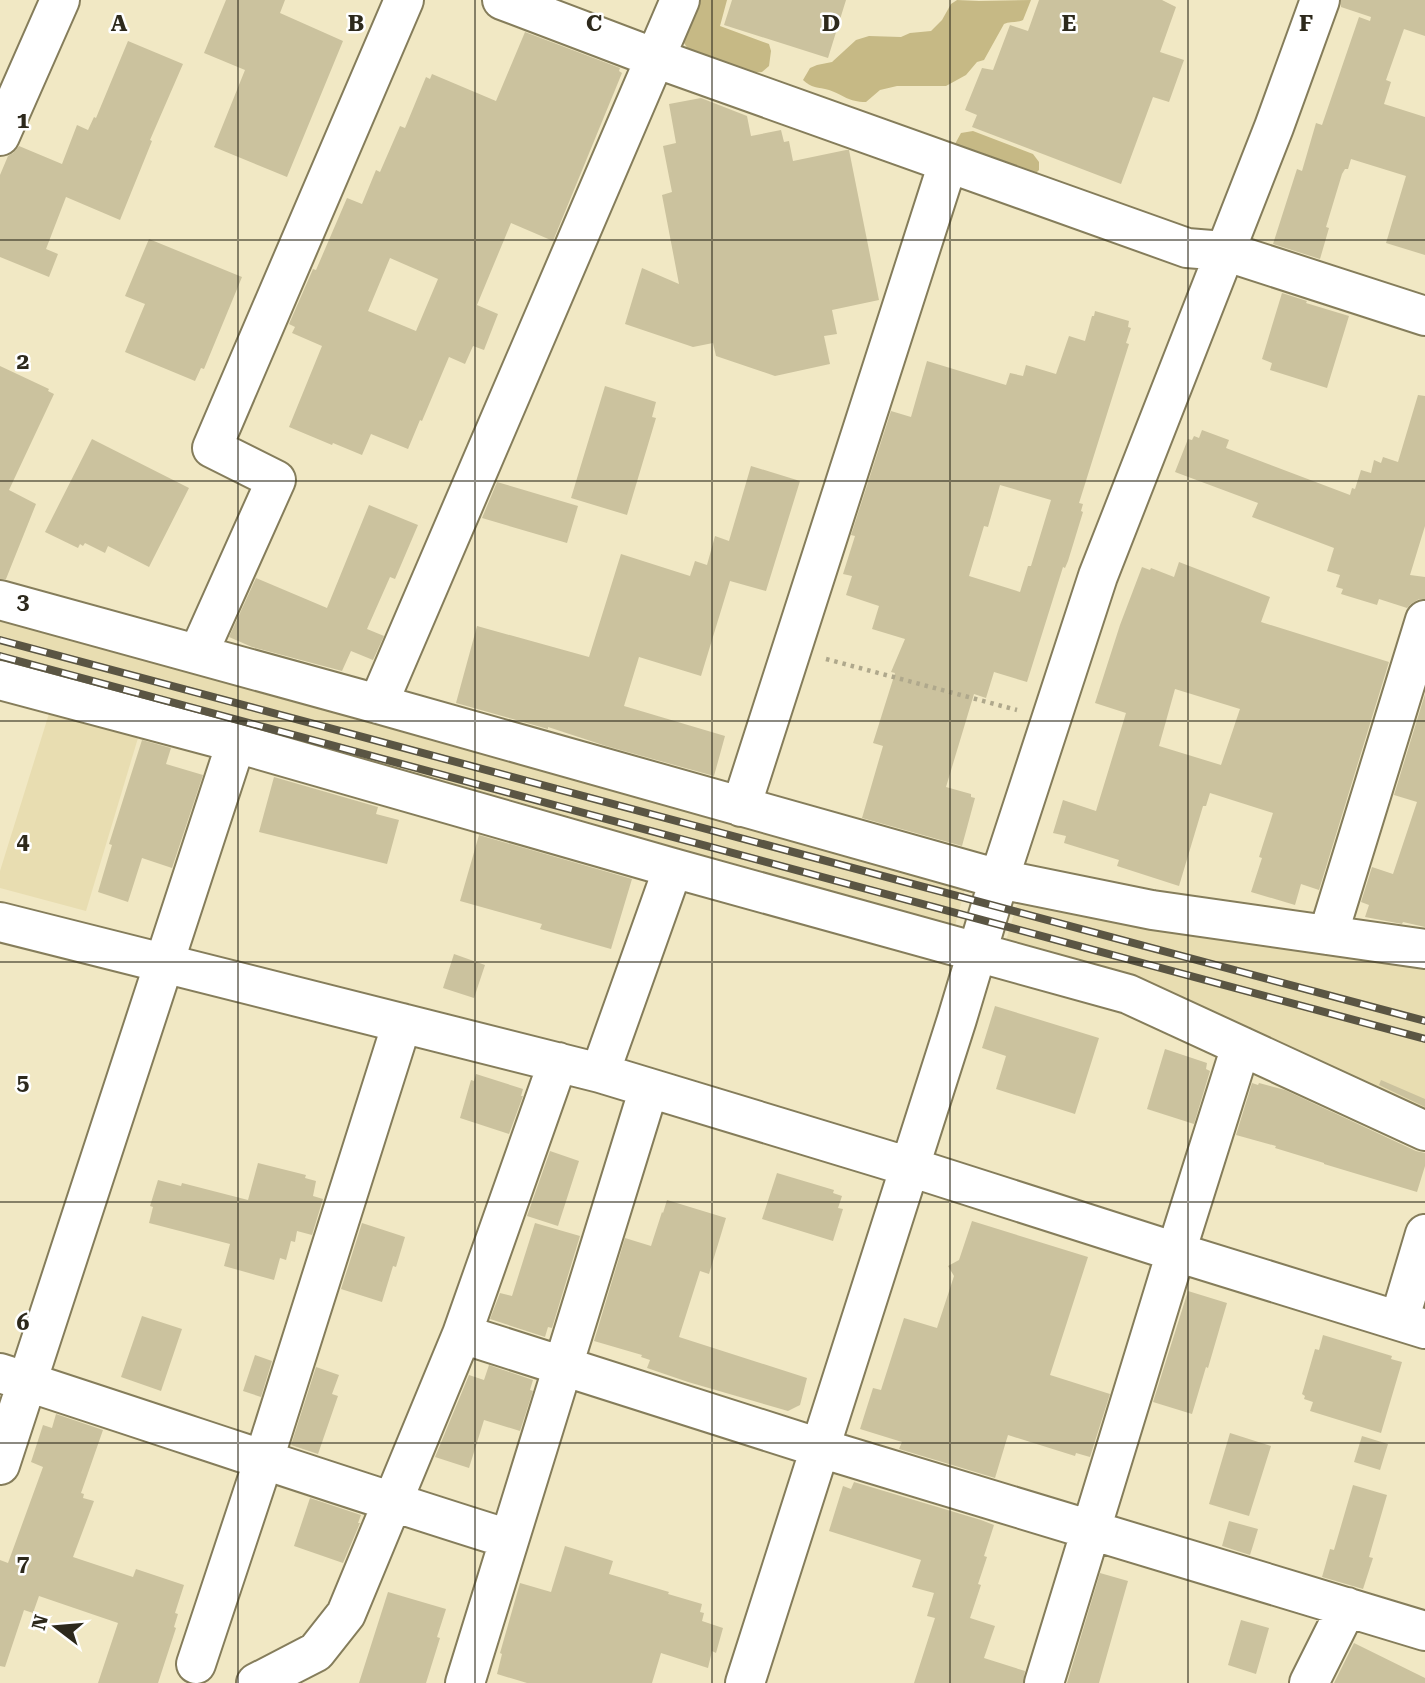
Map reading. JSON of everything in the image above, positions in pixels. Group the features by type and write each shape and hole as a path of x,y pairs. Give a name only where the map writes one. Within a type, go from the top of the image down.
{"street":[{"path":"0,136 60,0"},
{"path":"198,654 276,480 212,448 404,0"},
{"path":"502,0 655,58 1187,248 1224,251 1425,316"},
{"path":"378,704 680,0"},
{"path":"745,1683 999,879 1098,576 1274,127 1320,0"},
{"path":"741,807 948,163"},
{"path":"0,600 999,879 1152,910 1425,948"},
{"path":"1328,935 1425,620"},
{"path":"0,680 1128,994 1425,1131"},
{"path":"0,1465 14,1377 164,963 236,744"},
{"path":"600,1073 673,868"},
{"path":"0,922 600,1073 910,1167 1412,1325 1425,1234"},
{"path":"195,1664 264,1459 401,1023"},
{"path":"1044,1683 1241,1046"},
{"path":"256,1683 316,1652 346,1614 462,1334 558,1062"},
{"path":"465,1683 649,1088"},
{"path":"462,1334 820,1448 1425,1631"},
{"path":"14,1377 509,1539"},
{"path":"1310,1683 1347,1607"}],"path":[{"path":"792,650 1051,719"}],"shaded area":[{"path":"700,0 727,0 720,26 769,44 769,66 762,72 749,73 690,52 682,40"},
{"path":"957,0 1031,0 1023,20 1004,24 984,60 977,62 966,75 946,86 897,86 880,90 866,102 860,102 812,86 803,80 810,68 832,62 856,40 869,36 901,37 910,33 931,31"},
{"path":"973,131 1033,154 1039,162 1039,170 1035,174 958,148 955,144 961,133"},
{"path":"0,615 968,878 953,933 0,671"},
{"path":"52,704 141,728 86,911 0,888 0,871"},
{"path":"1020,894 1425,966 1425,1115 1005,944"}],"building":[{"path":"226,0 285,0 280,13 343,41 287,177 214,147 245,70 204,53"},
{"path":"732,0 846,0 828,58 724,25"},
{"path":"1039,0 1162,0 1176,7 1160,52 1184,60 1169,102 1153,97 1121,184 972,127 977,115 965,110 982,68 993,70 1010,25 1028,31"},
{"path":"1341,0 1425,0 1425,36 1404,29 1386,80 1391,82 1384,104 1425,117 1425,255 1386,243 1406,176 1351,159 1348,169 1342,174 1326,227 1329,228 1320,259 1273,244 1297,169 1302,171 1316,123 1322,125 1359,17 1370,21 1371,17 1341,7"},
{"path":"525,32 620,68 622,73 553,241 511,223 477,305 498,314 484,350 473,346 465,364 449,357 408,449 371,434 362,455 289,427 322,346 292,333 295,327 289,324 347,198 362,204 376,170 380,172 400,126 405,128 426,77 430,79 432,74 496,101","holes":["390,258 438,279 416,331 368,311"]},
{"path":"128,41 183,64 150,140 152,141 120,220 66,197 46,249 58,254 49,277 0,257 0,175 8,156 19,146 62,164 77,125 88,130 94,117 96,118"},
{"path":"701,98 747,116 751,136 781,130 784,142 789,141 793,161 849,150 879,300 832,310 837,334 824,336 830,364 775,376 716,356 713,343 693,347 625,324 642,268 679,284 662,195 672,192 663,146 676,143 669,104"},
{"path":"149,239 242,277 204,369 201,368 195,381 125,352 145,304 125,296"},
{"path":"1282,293 1349,316 1327,388 1270,370 1272,363 1262,359"},
{"path":"1095,311 1129,321 1128,327 1131,328 1126,343 1129,344 1079,503 1083,504 1083,512 1027,682 994,672 986,698 974,694 946,787 971,794 971,797 975,798 962,846 862,818 883,746 873,743 895,673 891,672 905,639 872,629 879,606 846,595 852,576 843,574 855,536 851,535 891,411 911,417 927,361 1006,385 1010,373 1023,376 1026,365 1056,374 1069,336 1085,341","holes":["1000,485 1051,500 1031,566 1028,566 1020,592 969,576 984,526 988,527"]},
{"path":"0,366 49,389 48,391 54,394 9,490 36,504 6,579 0,579"},
{"path":"605,386 656,402 652,417 656,418 627,515 571,498"},
{"path":"1418,395 1425,396 1425,526 1410,575 1425,577 1425,599 1419,599 1407,608 1379,599 1377,605 1341,594 1343,589 1336,587 1340,575 1327,571 1334,548 1252,517 1258,503 1175,472 1188,439 1192,440 1194,436 1199,438 1202,430 1229,440 1226,448 1350,495 1352,488 1355,489 1361,470 1371,473 1374,460 1381,463 1383,457 1398,462"},
{"path":"92,439 189,488 149,567 108,546 105,553 85,543 78,548 45,532"},
{"path":"751,466 800,481 766,591 730,581 701,676 639,657 624,706 725,736 714,776 456,703 477,626 589,657 621,554 690,576 695,561 707,565 715,536 729,541"},
{"path":"497,482 578,506 567,543 482,518"},
{"path":"369,505 418,525 395,579 390,577 367,629 384,636 373,660 351,651 342,671 252,647 229,637 256,578 327,608"},
{"path":"1179,562 1270,597 1261,622 1389,662 1319,890 1301,884 1295,905 1251,892 1273,813 1210,793 1206,806 1203,806 1179,886 1117,866 1119,860 1064,843 1066,836 1053,833 1063,800 1096,811 1126,713 1095,703 1142,567 1174,577","holes":["1175,689 1240,709 1221,765 1159,746"]},
{"path":"1425,694 1425,927 1365,917 1369,905 1361,902 1372,867 1393,874 1417,802 1394,795"},
{"path":"142,740 171,748 166,764 203,775 172,868 142,858 128,902 98,892 112,845 109,844"},
{"path":"274,777 378,807 376,814 399,820 387,864 259,832"},
{"path":"479,835 632,879 611,949 540,929 542,924 460,901"},
{"path":"454,954 485,965 474,998 443,988"},
{"path":"995,1006 1099,1038 1075,1114 996,1089 1006,1056 982,1048"},
{"path":"1165,1049 1207,1063 1206,1069 1210,1071 1194,1124 1147,1109"},
{"path":"476,1074 523,1089 509,1134 460,1118 471,1080 474,1081"},
{"path":"1381,1080 1425,1099 1425,1107 1379,1085"},
{"path":"1252,1083 1285,1090 1425,1153 1425,1166 1417,1192 1236,1135"},
{"path":"550,1151 579,1161 558,1226 527,1216"},
{"path":"258,1163 306,1175 305,1178 316,1181 313,1196 323,1199 312,1235 297,1231 286,1260 280,1258 274,1280 224,1266 230,1244 149,1223 153,1207 150,1206 158,1180 181,1186 182,1183 248,1200"},
{"path":"777,1173 834,1190 833,1193 842,1196 838,1208 843,1209 833,1241 762,1219"},
{"path":"667,1200 726,1218 709,1274 700,1271 679,1337 807,1378 800,1405 788,1411 688,1382 647,1368 650,1360 641,1357 642,1355 594,1341 625,1238 651,1246"},
{"path":"972,1221 1088,1257 1050,1375 1110,1394 1090,1457 1076,1453 1075,1456 1008,1435 995,1478 899,1449 902,1442 860,1429 873,1388 881,1390 904,1318 937,1328 954,1276 948,1266 959,1260"},
{"path":"362,1223 405,1237 382,1302 341,1289"},
{"path":"535,1223 580,1236 552,1328 548,1327 545,1337 490,1319 500,1293 512,1296"},
{"path":"1188,1291 1227,1303 1192,1414 1153,1402"},
{"path":"142,1316 182,1329 161,1391 121,1377"},
{"path":"1323,1335 1392,1356 1391,1359 1402,1362 1381,1433 1310,1411 1313,1402 1304,1399 1302,1394 1315,1349 1319,1350"},
{"path":"255,1355 272,1361 261,1397 243,1391"},
{"path":"489,1365 533,1380 530,1390 533,1391 520,1431 484,1420 469,1468 435,1457 469,1375 484,1380"},
{"path":"316,1367 339,1375 332,1394 338,1396 318,1454 291,1445"},
{"path":"56,1414 103,1430 81,1493 84,1494 83,1498 94,1501 73,1557 133,1577 136,1569 184,1585 175,1613 178,1614 174,1627 176,1628 158,1683 98,1683 118,1623 39,1596 33,1613 24,1610 5,1667 0,1666 0,1560 8,1563 43,1467 31,1462 43,1425 52,1428"},
{"path":"1230,1433 1271,1446 1249,1516 1209,1504"},
{"path":"1362,1436 1388,1444 1380,1470 1354,1462"},
{"path":"854,1482 994,1525 984,1556 987,1557 978,1584 981,1585 970,1618 995,1626 984,1658 1025,1671 1023,1683 914,1683 935,1618 927,1616 934,1593 912,1587 921,1560 829,1531 843,1486 851,1489"},
{"path":"1353,1485 1387,1495 1369,1557 1373,1558 1363,1589 1322,1577 1330,1549 1334,1550"},
{"path":"310,1498 361,1515 343,1563 294,1546"},
{"path":"1229,1521 1258,1529 1250,1555 1222,1546"},
{"path":"565,1546 613,1561 609,1574 702,1604 702,1621 723,1628 716,1653 712,1651 708,1668 661,1653 652,1683 527,1683 497,1674 502,1654 500,1653 520,1583 551,1592"},
{"path":"1100,1573 1128,1581 1099,1683 1067,1683"},
{"path":"388,1592 446,1609 426,1683 359,1683"},
{"path":"1241,1620 1269,1628 1256,1674 1228,1665"},
{"path":"1354,1643 1425,1678 1425,1683 1334,1683"}],"railway":[{"path":"0,640 1425,1021"},
{"path":"0,656 1425,1039"}]}
